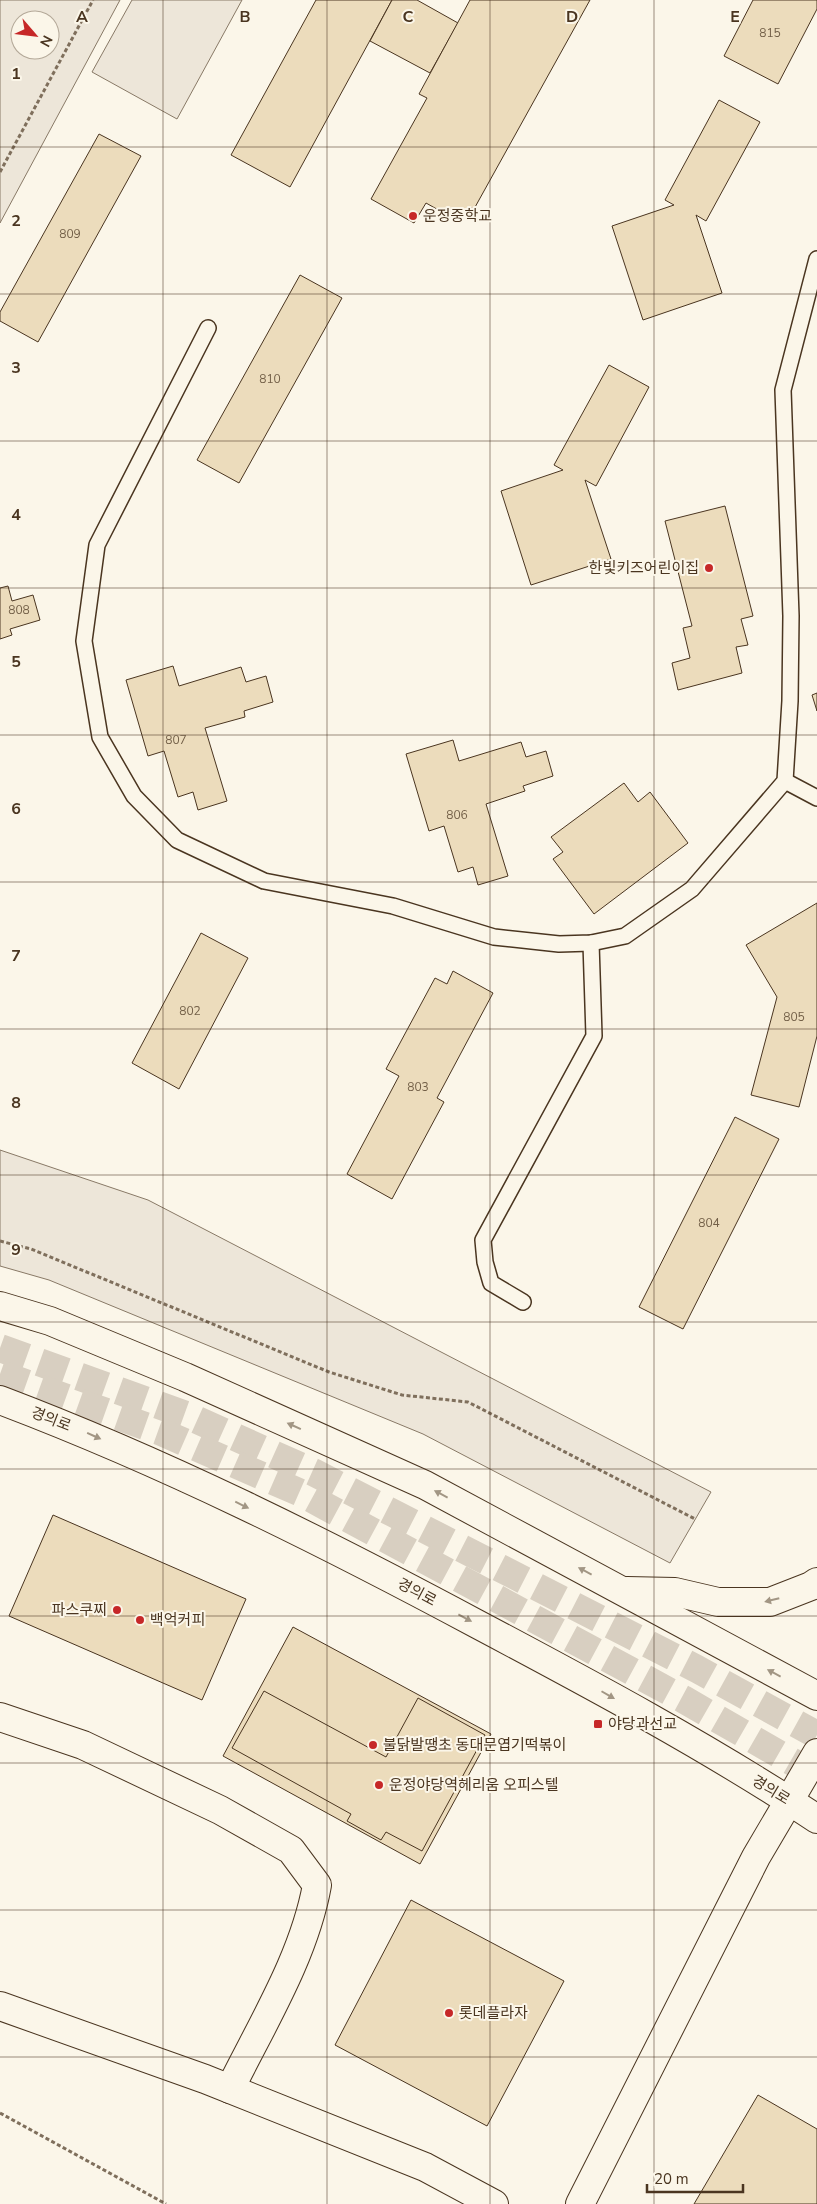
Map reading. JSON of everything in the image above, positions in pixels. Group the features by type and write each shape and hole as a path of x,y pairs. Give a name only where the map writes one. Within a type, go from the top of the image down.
{"main road":[{"path":"0,1306 50,1321 176,1374 424,1485 817,1696"},
{"name":"경의로","path":"0,1400 90,1434 373,1569 560,1668 817,1819"},
{"path":"621,1591 675,1592 718,1602 770,1602 817,1582"},
{"path":"0,1716 82,1745 220,1810 291,1850 317,1885 311,1918 291,1966 230,2089"},
{"path":"580,2204 756,1857 817,1753"},
{"path":"0,2006 230,2089 425,2167 494,2204"}],"lane":[{"path":"208,328 97,545 84,642 100,737 134,796 177,840 264,881 393,906 494,937 559,944 591,943 625,936 692,889 785,781 790,701 791,616 783,390 817,259"},
{"path":"785,781 817,798"},
{"path":"523,1302 491,1283 483,1240 594,1036 591,943"}],"path":[{"path":"0,172 93,0"},
{"path":"0,1240 31,1249 329,1372 402,1395 468,1402 695,1518"},
{"path":"0,2113 166,2204"}],"shaded area":[{"path":"0,0 120,0 0,223"},
{"path":"132,0 242,0 177,119 92,72"},
{"path":"0,1150 148,1200 711,1492 670,1563 423,1434 49,1280 0,1266"}],"building":[{"path":"316,0 392,0 290,187 231,155"},
{"path":"392,0 417,0 458,23 430,73 370,41"},
{"path":"470,0 590,0 474,209 469,207 460,222 426,203 414,223 371,199 427,98 419,94"},
{"path":"753,0 817,0 817,9 778,84 724,56"},
{"path":"719,100 760,122 706,221 696,215 722,293 643,320 612,226 674,205 665,200"},
{"path":"99,134 141,156 38,342 0,321 0,312"},
{"path":"300,275 342,298 239,483 197,460"},
{"path":"609,365 649,387 596,486 585,480 611,559 531,585 501,491 563,470 554,465"},
{"name":"한빛키즈어린이집","path":"725,506 753,616 741,619 748,645 736,647 742,673 678,690 672,663 690,658 683,628 692,626 665,521"},
{"path":"8,586 12,601 33,595 40,620 10,629 12,635 0,639 0,588"},
{"path":"173,666 179,686 241,667 246,682 266,676 273,702 244,711 245,717 205,728 227,801 198,810 193,792 178,797 164,751 148,756 126,680"},
{"path":"817,693 817,711 812,695"},
{"path":"453,740 459,761 521,742 526,757 546,751 553,776 523,786 525,791 486,804 508,876 478,885 473,867 458,872 444,826 429,831 406,754"},
{"path":"624,783 638,802 650,792 688,843 594,914 553,859 563,852 551,837"},
{"path":"817,903 817,1036 799,1107 751,1095 777,997 746,945"},
{"path":"201,933 248,958 179,1089 132,1063"},
{"path":"453,971 493,993 437,1098 444,1102 392,1199 347,1174 399,1076 386,1069 435,978 447,984"},
{"path":"735,1117 779,1139 683,1329 639,1307"},
{"path":"53,1515 246,1599 202,1700 9,1616"},
{"path":"293,1627 491,1734 420,1864 223,1756"},
{"name":"운정야당역헤리움 오피스텔","path":"264,1691 386,1757 418,1698 485,1735 422,1851 386,1832 381,1840 347,1821 351,1814 232,1748"},
{"name":"롯데플라자","path":"411,1900 564,1981 487,2126 335,2045"},
{"path":"758,2095 817,2129 817,2204 694,2204"}],"tunnel":[{"path":"0,1348 186,1415 313,1472 697,1669 817,1735"},
{"path":"0,1374 159,1431 301,1493 683,1699 817,1776"}],"place":[{"name":"운정중학교","path":"413,216"},
{"name":"한빛키즈어린이집","path":"709,568"},
{"name":"파스쿠찌","path":"117,1610"},
{"name":"백억커피","path":"140,1620"},
{"name":"야당과선교","path":"598,1724"},
{"name":"불닭발땡초 동대문엽기떡볶이","path":"373,1745"},
{"name":"운정야당역헤리움 오피스텔","path":"379,1785"},
{"name":"롯데플라자","path":"449,2013"}]}
